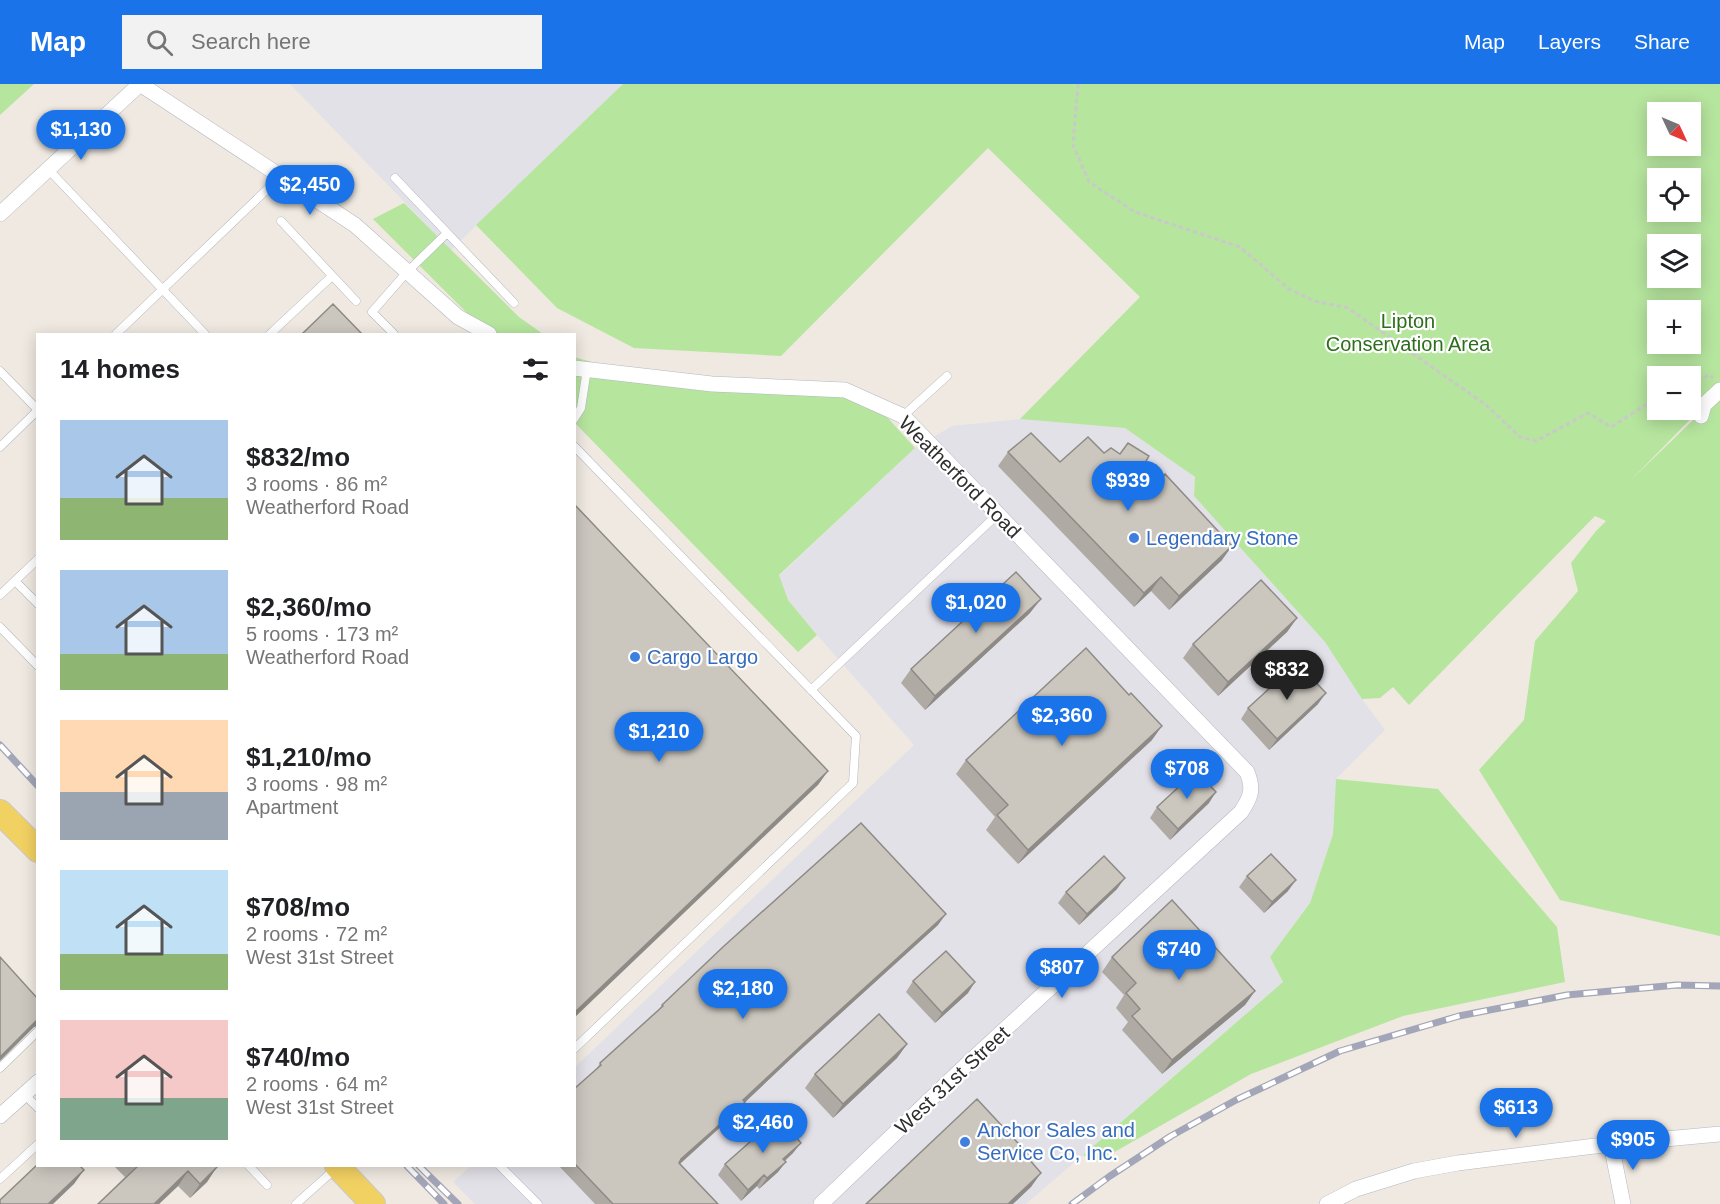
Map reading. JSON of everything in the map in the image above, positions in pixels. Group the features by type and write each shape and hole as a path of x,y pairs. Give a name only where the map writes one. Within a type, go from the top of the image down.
{"main road":[{"path":"1,815 36,848"},
{"path":"338,1167 373,1204"}],"street":[{"path":"0,214 140,84 355,225 458,317 487,333"},
{"name":"Weatherford Road","path":"581,369 712,384 845,390 903,416 1247,772 1249,777"},
{"path":"1701,416 1704,405 1720,390"},
{"name":"West 31st Street","path":"820,1204 963,1068 1241,812 1251,796 1252,783 1249,777"},
{"path":"0,1116 36,1084"},
{"path":"1327,1204 1356,1189 1413,1171 1458,1163 1611,1144 1720,1134"},
{"path":"1611,1144 1623,1204"}],"lane":[{"path":"48,169 204,333"},
{"path":"117,333 280,177"},
{"path":"395,178 514,303"},
{"path":"281,221 356,301"},
{"path":"393,333 372,312 407,272 447,233"},
{"path":"271,333 332,276"},
{"path":"576,416 581,408 581,369"},
{"path":"0,371 36,408"},
{"path":"903,416 946,376"},
{"path":"0,447 36,412"},
{"path":"576,448 856,736 853,783 576,1047"},
{"path":"811,690 998,514"},
{"path":"0,595 36,561"},
{"path":"15,581 36,602"},
{"path":"0,627 36,664"},
{"path":"0,1068 36,1033"},
{"path":"24,1094 36,1106"},
{"path":"0,1179 36,1146"},
{"path":"250,1167 267,1185"},
{"path":"296,1204 336,1167"},
{"path":"501,1167 538,1204"}],"path":[{"path":"1078,84 1073,145 1089,183 1135,212 1240,247 1290,289 1314,301 1348,308 1486,405 1520,437 1536,441 1588,413 1611,427 1647,404"}],"shaded area":[{"path":"290,84 623,84 451,250"},
{"path":"1020,419 1125,428 1189,472 1195,479 1194,496 1325,642 1385,730 1336,779 1333,834 1310,903 1270,957 1283,982 1026,1204 475,1204 453,1182 470,1167 576,1167 576,1066 914,745 788,600 779,576 915,448 952,426"}],"green space":[{"path":"0,84 34,84 0,115"},
{"name":"Lipton Conservation Area","path":"623,84 1720,84 1720,389 1701,408 1701,366 1647,366 1647,420 1690,420 1631,480 1693,420 1701,420 1701,412 1720,394 1720,936 1560,900 1479,770 1524,720 1535,641 1578,591 1571,563 1606,521 1595,516 1409,705 1393,687 1380,698 1362,699 1325,642 1194,496 1195,477 1125,428 1020,419 1140,297 988,148 781,356 634,348 557,308 476,225"},
{"path":"404,203 519,317 542,333 487,333 373,219"},
{"path":"576,358 627,372 854,394 887,417 915,448 779,575 788,600 817,635 798,652 576,424"},
{"path":"1336,779 1438,789 1557,927 1565,982 1403,1016 1251,1074 1097,1162 1083,1155 1283,982 1270,957 1310,903 1333,834"}],"building":[{"path":"333,304 361,333 303,333"},
{"name":"Legendary Stone","path":"1031,433 1060,462 1088,437 1104,453 1111,448 1120,454 1128,443 1149,456 1142,468 1161,479 1165,474 1232,546 1179,596 1161,577 1144,593 1008,452"},
{"name":"Cargo Largo","path":"576,506 828,771 576,1011"},
{"path":"1016,572 1041,599 935,696 911,669"},
{"path":"1261,580 1297,618 1228,682 1193,644"},
{"path":"1086,648 1129,695 1131,693 1162,726 1028,850 997,815 1008,805 966,760"},
{"path":"1297,663 1326,693 1277,739 1248,708"},
{"path":"1196,771 1216,792 1178,829 1157,807"},
{"path":"861,823 946,914 681,1159 679,1163 718,1204 613,1204 576,1165 576,1087 724,946"},
{"path":"1271,854 1296,880 1272,902 1247,876"},
{"path":"1104,856 1125,878 1087,914 1066,892"},
{"path":"1172,900 1255,991 1172,1060 1132,1016 1140,1009 1126,993 1136,983 1112,957"},
{"path":"946,951 975,982 942,1013 913,981"},
{"path":"0,957 36,997 36,1021 0,1057"},
{"path":"879,1014 907,1044 843,1104 815,1074"},
{"name":"Anchor Sales and Service Co, Inc.","path":"977,1099 1030,1156 1028,1158 1041,1173 1008,1204 866,1204"},
{"path":"778,1117 801,1143 783,1159 786,1162 767,1178 764,1175 748,1190 725,1164"},
{"path":"36,1166 81,1167 84,1170 48,1204 1,1204 0,1200"},
{"path":"137,1167 217,1167 200,1184 188,1171 154,1204 98,1204"}],"railway":[{"path":"0,745 36,784"},
{"path":"1072,1204 1171,1136 1236,1100 1340,1051 1459,1016 1567,995 1677,985 1720,986"},
{"path":"408,1167 444,1204"},
{"path":"420,1167 458,1204"}],"place":[{"name":"Legendary Stone","path":"1134,538"},
{"name":"Cargo Largo","path":"635,657"},
{"name":"Anchor Sales and Service Co, Inc.","path":"965,1142"}]}
